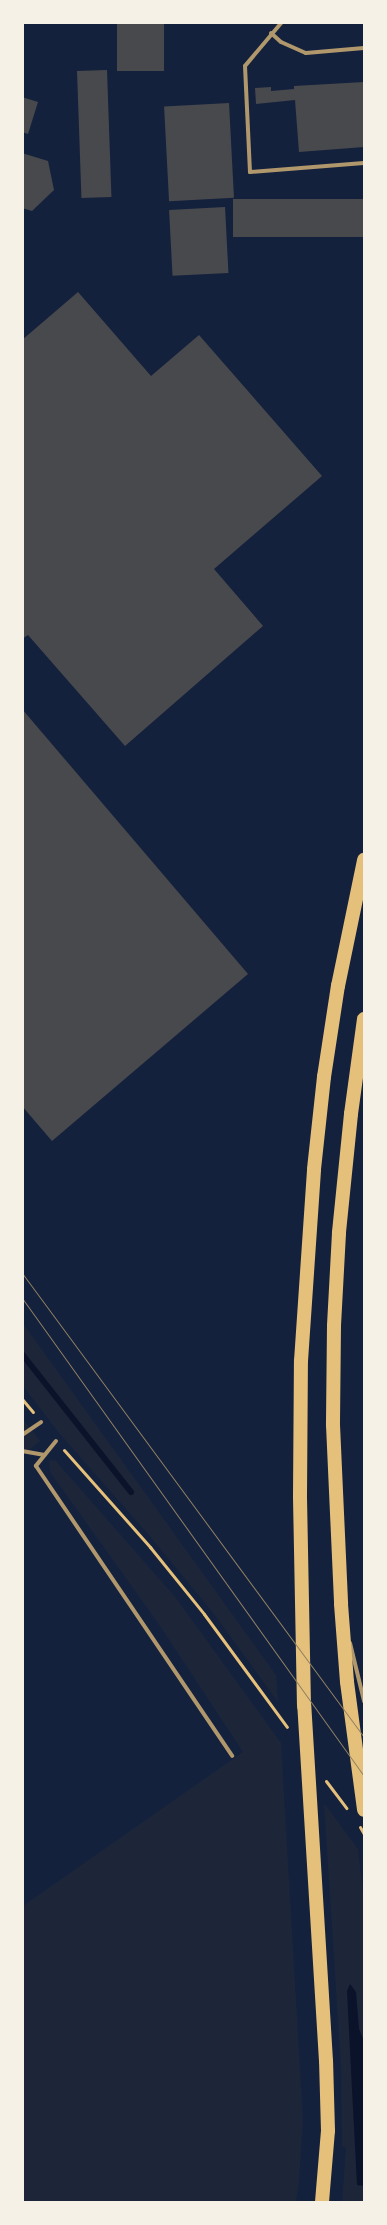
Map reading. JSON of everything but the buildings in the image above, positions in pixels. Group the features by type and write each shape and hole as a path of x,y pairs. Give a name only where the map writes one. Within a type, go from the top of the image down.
{"highway":[{"path":"322,2202 328,2131 326,2061 304,1706 300,1496 301,1361 310,1216 324,1077 338,986 364,860"},
{"path":"364,1019 351,1114 342,1204 334,1326 333,1425 336,1524 347,1682 364,1810"}],"lane":[{"path":"282,22 245,66 250,172 364,163"},
{"path":"271,33 281,42 306,53 364,48"},
{"path":"22,1435 41,1422"},
{"path":"56,1441 36,1466 232,1756"},
{"path":"22,1451 45,1455"},
{"path":"341,1604 364,1701"}],"path":[{"path":"22,1399 41,1422"},
{"path":"56,1441 150,1547 204,1614 272,1706"}],"shaded area":[{"path":"22,1322 276,1675 278,1702 214,1614 148,1534 59,1433 23,1386"},
{"path":"23,1419 40,1441 23,1455"},
{"path":"55,1460 176,1598 281,1743 303,2120 296,2202 23,2202 23,1906 243,1752 158,1623 50,1472 49,1461"},
{"path":"324,1803 358,1849 364,1902 364,2202 342,2202 346,2148 342,2146 341,2067"},
{"path":"350,1984 356,1992 359,2029 364,2041 364,2186 357,2185 347,1991"}],"waterway":[{"path":"22,1354 131,1492"}],"tram line":[{"path":"22,1273 364,1737"},
{"path":"22,1298 364,1776"}]}
